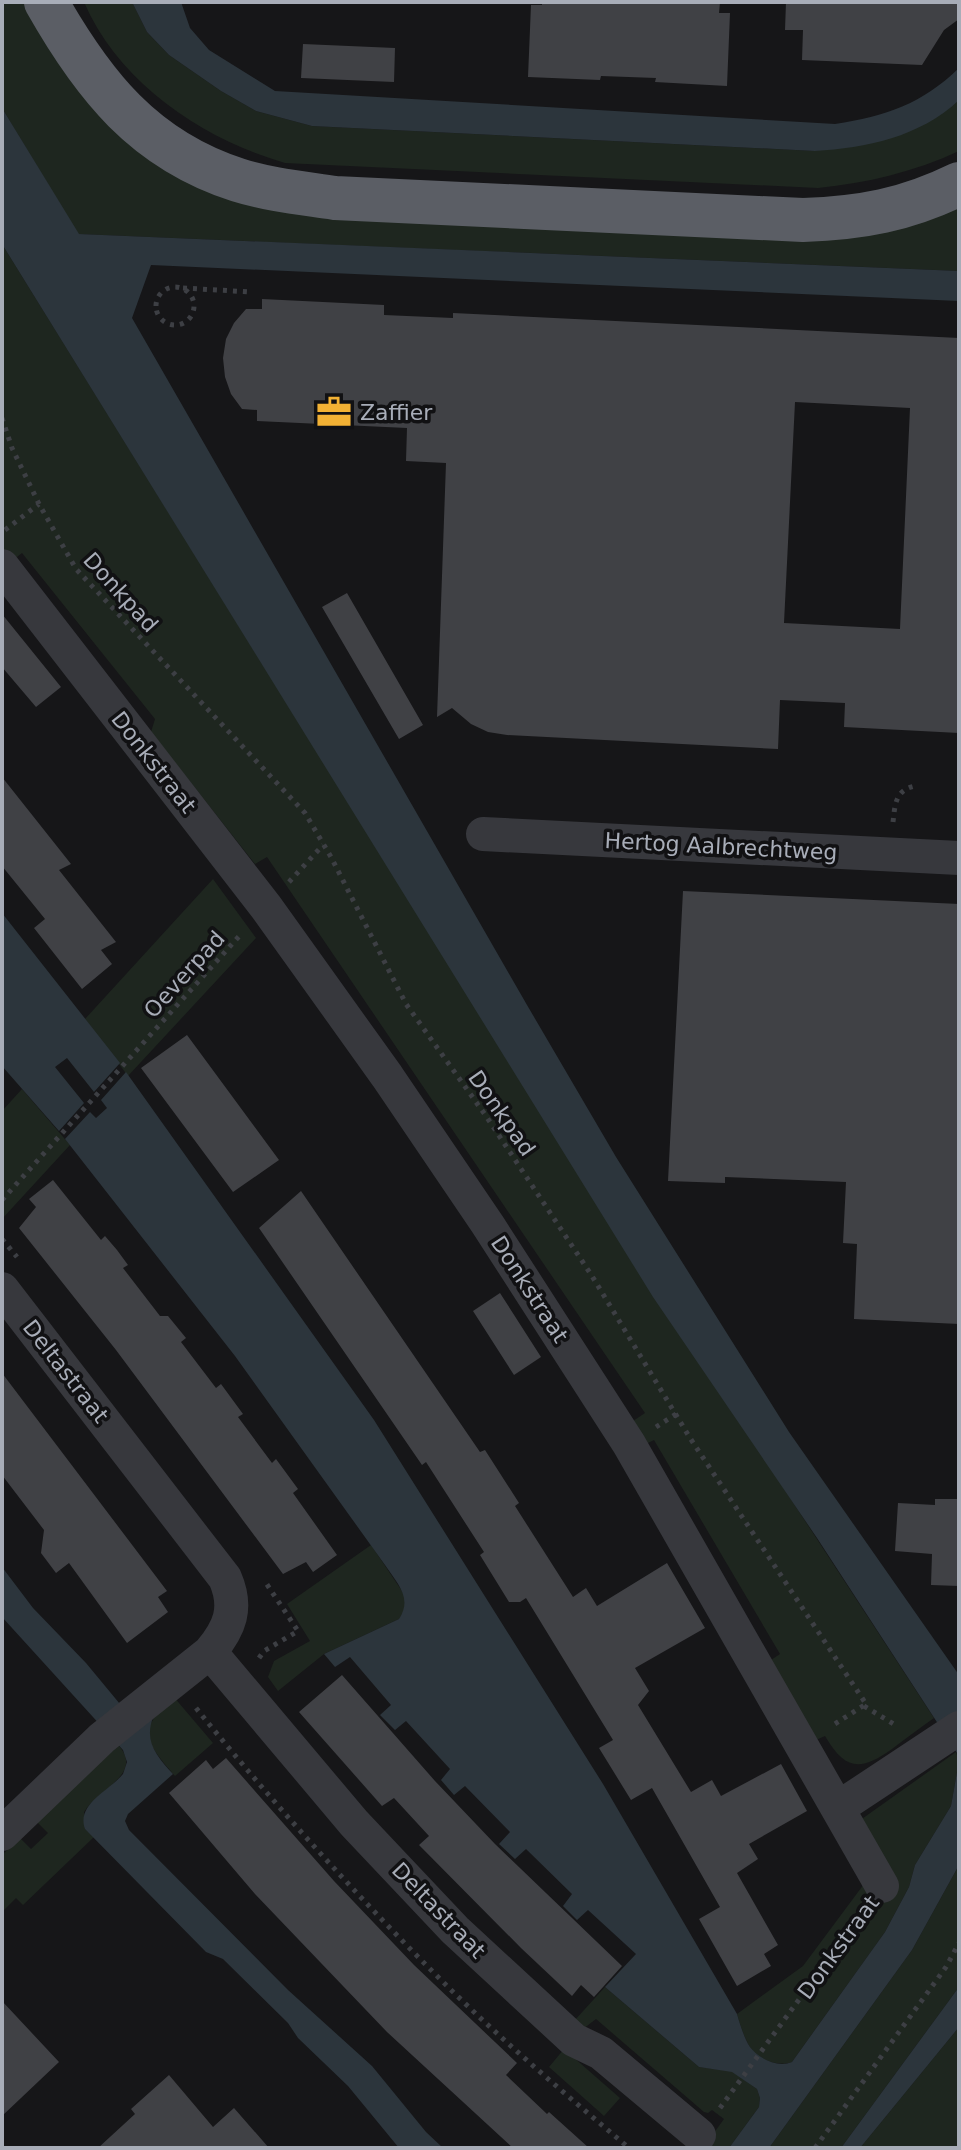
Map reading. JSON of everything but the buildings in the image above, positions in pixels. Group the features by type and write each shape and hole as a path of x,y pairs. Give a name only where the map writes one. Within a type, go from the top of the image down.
{"highway":[{"path":"46,2 92,75 134,122 205,166 237,180 274,189 335,198 803,220 869,215 933,197 959,184"},
{"path":"69,2 103,60 129,91 158,115 186,136 212,149 279,173 343,184 795,200 866,194 906,184 959,160"}],"street":[{"name":"Donkstraat","path":"2,566 266,907 387,1076 516,1268 629,1444 882,1886"},
{"name":"Hertog Aalbrechtweg","path":"483,834 959,858"},
{"name":"Deltastraat","path":"2,1289 225,1578 233,1607 224,1635 210,1652 102,1738 2,1834"},
{"name":"Deltastraat","path":"210,1652 354,1823 455,1930 574,2040 601,2053 699,2135"},
{"path":"838,1808 913,1740 959,1728"}],"path":[{"path":"182,288 193,301 192,312 185,322 166,322 157,313 157,301 163,290 176,287 251,292"},
{"name":"Donkpad","path":"2,418 12,448 39,504 76,569 305,813 406,1004 486,1116 592,1276 690,1438 785,1584 833,1650 866,1704 864,1706"},
{"path":"2,533 39,504"},
{"name":"Oeverpad","path":"2,1200 323,845"},
{"path":"161,1689 440,1979 541,2074 629,2148"},
{"path":"802,1744 864,1706 913,1740"},
{"name":"Donkstraat","path":"737,2085 882,1886"},
{"path":"815,2148 946,1967 959,1943"}],"shaded area":[{"path":"2,2 32,2 51,37 268,205 959,196 959,271 78,234 2,108"},
{"path":"84,2 132,2 147,32 169,55 221,91 256,111 312,126 815,151 919,127 959,100 959,151 890,176 818,188 285,163 224,139 166,104 118,58"},
{"path":"132,2 181,2 190,28 209,50 275,91 835,124 871,117 902,106 931,91 959,68 959,100 944,113 910,132 854,147 815,151 312,126 256,111 221,91 169,55 147,32"},
{"path":"2,108 79,234 959,271 959,301 151,265 132,318 616,1157 789,1432 959,1675 959,1756 817,1538 653,1297 2,244"},
{"path":"2,244 586,1186 934,1718 881,1756 854,1764 839,1756 825,1736 816,1740 771,1660 780,1654 654,1440 644,1445 633,1421 645,1413 267,857 255,864 151,732 155,719 22,553 13,560 2,548"},
{"path":"213,879 256,938 128,1076 85,1019"},
{"path":"2,913 120,1063 94,1092 67,1058 55,1067 84,1103 59,1131 2,1066"},
{"path":"126,1072 374,1420 603,1784 737,2014 748,2043 758,2055 775,2063 792,2062 885,1932 909,1887 915,1865 951,1806 959,1761 959,1865 912,1950 769,2148 729,2148 759,2107 757,2089 732,2072 699,2067 605,1987 636,1954 588,1910 577,1920 563,1906 572,1894 526,1849 515,1859 499,1844 510,1832 465,1786 454,1795 441,1780 450,1769 406,1721 395,1730 380,1715 391,1705 350,1657 335,1667 324,1654 399,1619 404,1604 402,1591 235,1356 65,1139 90,1112 96,1118 107,1108 101,1100"},
{"path":"22,1089 70,1145 2,1219 2,1111"},
{"path":"371,1545 406,1597 406,1609 399,1619 324,1654 278,1691 268,1677 274,1661 310,1641 287,1604"},
{"path":"2,1567 33,1608 86,1663 139,1727 154,1715 150,1733 153,1747 173,1774 128,1814 125,1821 129,1830 288,1990 372,2066 443,2148 399,2148 348,2086 298,2038 288,2023 223,1959 206,1952 85,1829 83,1820 89,1805 123,1774 127,1762 123,1750 2,1617"},
{"path":"173,1696 213,1743 175,1776 151,1744 149,1736 154,1719"},
{"path":"119,1746 126,1765 122,1774 84,1812 85,1829 94,1837 23,1905 16,1898 2,1912 2,1855 20,1838 31,1849 48,1833 36,1821 95,1764"},
{"path":"956,1752 959,1761 951,1806 915,1865 909,1887 885,1932 792,2062 775,2063 758,2056 742,2031 737,2014 803,1966 864,1884 876,1906 893,1871 876,1855 859,1821"},
{"path":"959,1865 959,1987 841,2148 769,2148 912,1950"},
{"path":"605,1987 699,2067 732,2071 757,2089 759,2107 729,2148 703,2148 724,2119 712,2110 704,2112 596,2019 583,2029 574,2021"},
{"path":"959,1987 959,2027 860,2148 841,2148"},
{"path":"959,2027 959,2148 860,2148"},
{"path":"564,2049 620,2098 604,2116 549,2067"}],"place":[{"name":"Zaffier","path":"334,412"}]}
